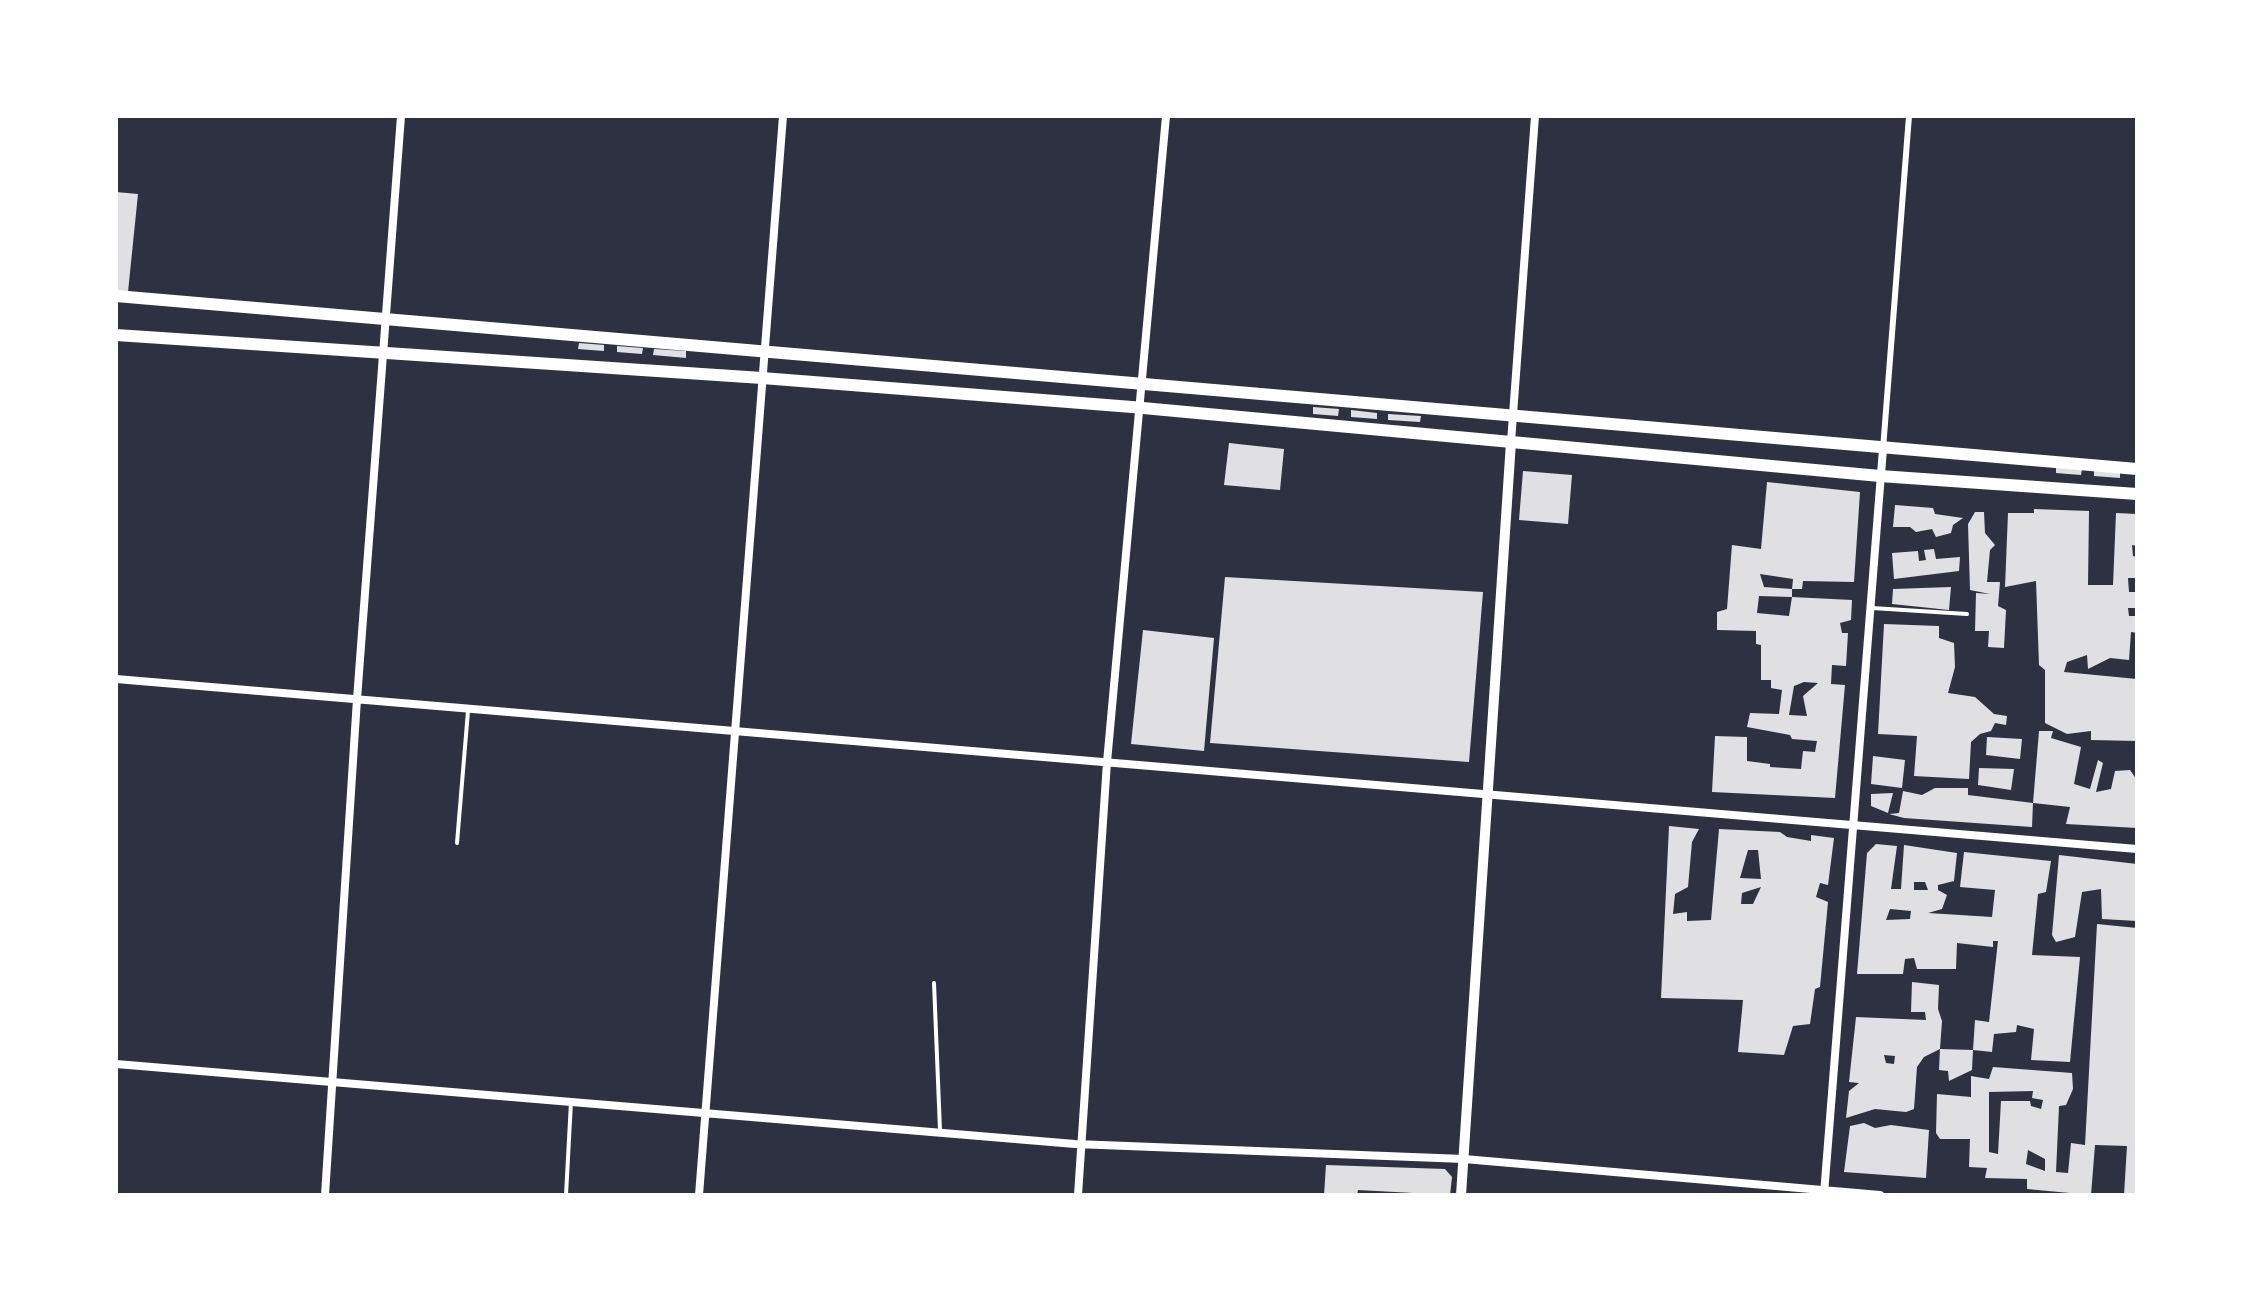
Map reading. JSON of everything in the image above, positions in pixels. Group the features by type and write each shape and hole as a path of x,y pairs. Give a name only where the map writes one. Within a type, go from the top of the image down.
{"main road":[{"path":"116,296 2137,469"},
{"path":"116,335 762,378 1139,407 1880,476 2137,494"}],"street":[{"path":"325,1195 357,699 386,353 401,116"},
{"path":"699,1195 783,116"},
{"path":"1078,1195 1107,762 1166,116"},
{"path":"1461,1195 1535,116"},
{"path":"1824,1192 1909,116"},
{"path":"116,679 2137,849"},
{"path":"116,1064 1081,1144 1464,1159 1880,1195"}],"lane":[{"path":"1870,608 1967,614"},
{"path":"457,843 469,708"},
{"path":"934,983 940,1133"},
{"path":"566,1195 571,1102"}],"building":[{"path":"116,192 138,194 128,292 116,291"},
{"path":"579,343 604,345 604,351 578,349"},
{"path":"617,346 643,348 642,354 617,352"},
{"path":"654,349 686,351 686,358 653,355"},
{"path":"1313,407 1339,409 1338,416 1313,414"},
{"path":"1351,410 1377,413 1377,419 1351,417"},
{"path":"1388,414 1421,416 1420,422 1388,420"},
{"path":"1229,443 1284,449 1280,490 1224,485"},
{"path":"2056,467 2082,469 2081,475 2056,473"},
{"path":"2094,470 2120,472 2120,478 2094,476"},
{"path":"1523,471 1572,475 1568,524 1519,520"},
{"path":"1767,482 1860,492 1854,582 1803,581 1802,589 1792,589 1792,597 1852,600 1851,620 1840,623 1842,633 1848,633 1846,666 1832,665 1831,684 1845,685 1835,798 1712,792 1715,736 1747,737 1747,761 1770,764 1770,767 1801,769 1803,751 1815,752 1817,741 1792,739 1790,735 1747,727 1750,713 1779,714 1782,690 1771,688 1771,680 1761,680 1761,645 1756,644 1756,631 1717,630 1717,612 1727,609 1732,545 1761,549","holes":["1760,574 1793,579 1792,589 1764,587","1759,596 1792,597 1789,616 1757,613","1804,682 1818,683 1803,696 1807,716 1789,715 1794,686"]},
{"path":"1895,505 1933,508 1935,514 1963,518 1953,525 1951,533 1936,537 1932,529 1916,532 1910,527 1893,527"},
{"path":"2034,509 2089,511 2088,585 2113,585 2116,513 2137,514 2137,546 2132,545 2133,556 2137,557 2137,578 2128,578 2129,592 2137,592 2137,608 2128,608 2129,616 2137,616 2137,633 2131,632 2129,660 2110,658 2088,669 2087,655 2067,662 2064,672 2137,679 2137,741 2091,740 2091,731 2067,734 2045,723 2045,670 2039,665 2036,581 2005,587 2008,513 2034,513"},
{"path":"1975,512 1984,512 1985,533 1995,545 1990,550 1987,582 2000,582 1998,606 2006,610 2004,648 1988,647 1989,631 1975,631 1976,593 1990,594 1970,590 1968,524"},
{"path":"1934,549 1936,559 1960,557 1959,571 1894,579 1892,553 1918,551 1919,561 1926,560 1924,550"},
{"path":"1225,577 1483,592 1469,762 1210,743"},
{"path":"1951,587 1949,610 1892,604 1893,589"},
{"path":"1884,624 1939,626 1939,638 1954,643 1955,667 1948,693 1975,697 1994,714 2007,716 2006,725 1995,723 1991,731 1980,734 1971,742 1969,779 1914,776 1917,736 1878,734"},
{"path":"1143,630 1214,638 1204,751 1131,744"},
{"path":"2039,731 2053,731 2051,738 2081,747 2074,784 2090,789 2098,760 2103,763 2096,792 2111,789 2115,771 2130,770 2137,780 2137,828 2066,824 2070,807 2033,803"},
{"path":"1987,737 2022,739 2020,759 1986,755"},
{"path":"1873,756 1905,760 1902,788 1871,784"},
{"path":"1979,768 2014,769 2011,790 1978,785"},
{"path":"1935,788 1968,788 1968,795 2033,803 2032,827 1904,818 1889,814 1899,813 1903,791 1922,795"},
{"path":"1893,793 1888,813 1871,806 1871,794"},
{"path":"1669,826 1699,829 1692,842 1688,887 1675,894 1673,914 1687,912 1687,921 1711,920 1719,829 1780,832 1787,837 1811,841 1811,835 1834,838 1828,885 1820,883 1816,897 1828,902 1820,987 1815,989 1810,1024 1793,1026 1784,1055 1738,1052 1743,1000 1661,998","holes":["1748,850 1758,850 1761,879 1740,878","1761,887 1753,904 1741,904 1742,893"]},
{"path":"1876,844 1897,846 1891,889 1901,889 1904,845 1957,853 1954,881 1938,885 1938,890 1947,895 1942,909 1928,913 1992,917 1995,890 1960,887 1964,852 2051,861 2046,892 2038,894 2032,955 2080,957 2070,1062 2031,1060 2034,1029 2017,1025 2016,1032 1994,1034 1992,1052 1973,1050 1975,1020 1989,1022 1998,941 1993,941 1993,947 1957,943 1956,969 1917,969 1914,958 1905,959 1903,974 1857,974 1867,853","holes":["1914,882 1925,882 1928,890 1914,890","1890,909 1911,911 1910,919 1886,920"]},
{"path":"2059,855 2137,864 2137,921 2102,919 2101,889 2082,892 2075,937 2056,942 2052,935"},
{"path":"2097,924 2137,928 2137,1195 2124,1195 2127,1146 2095,1145 2091,1195 2027,1189 2027,1179 1985,1178 1987,1168 1969,1167 1970,1139 1940,1139 1936,1133 1937,1094 1971,1097 1971,1076 1989,1079 1993,1067 2072,1073 2073,1089 2066,1105 2059,1106 2056,1172 2068,1173 2071,1143 2085,1145","holes":["2033,1091 2032,1098 2043,1100 2041,1109 2031,1106 2030,1101 2001,1101 1998,1154 1989,1152 1989,1092","2028,1150 2045,1159 2045,1171 2026,1164"]},
{"path":"1912,982 1939,985 1938,1009 1942,1021 1940,1049 1924,1057 1917,1067 1914,1109 1906,1112 1875,1109 1846,1118 1849,1091 1859,1083 1849,1082 1856,1017 1926,1020 1925,1012 1911,1012","holes":["1884,1055 1895,1056 1894,1064 1886,1063"]},
{"path":"1940,1049 1973,1050 1972,1070 1949,1081 1948,1071 1939,1070"},
{"path":"1864,1123 1875,1128 1891,1125 1929,1130 1926,1178 1844,1172 1850,1126"},
{"path":"1326,1165 1445,1169 1452,1177 1450,1195 1358,1190 1357,1195 1324,1195"}]}
